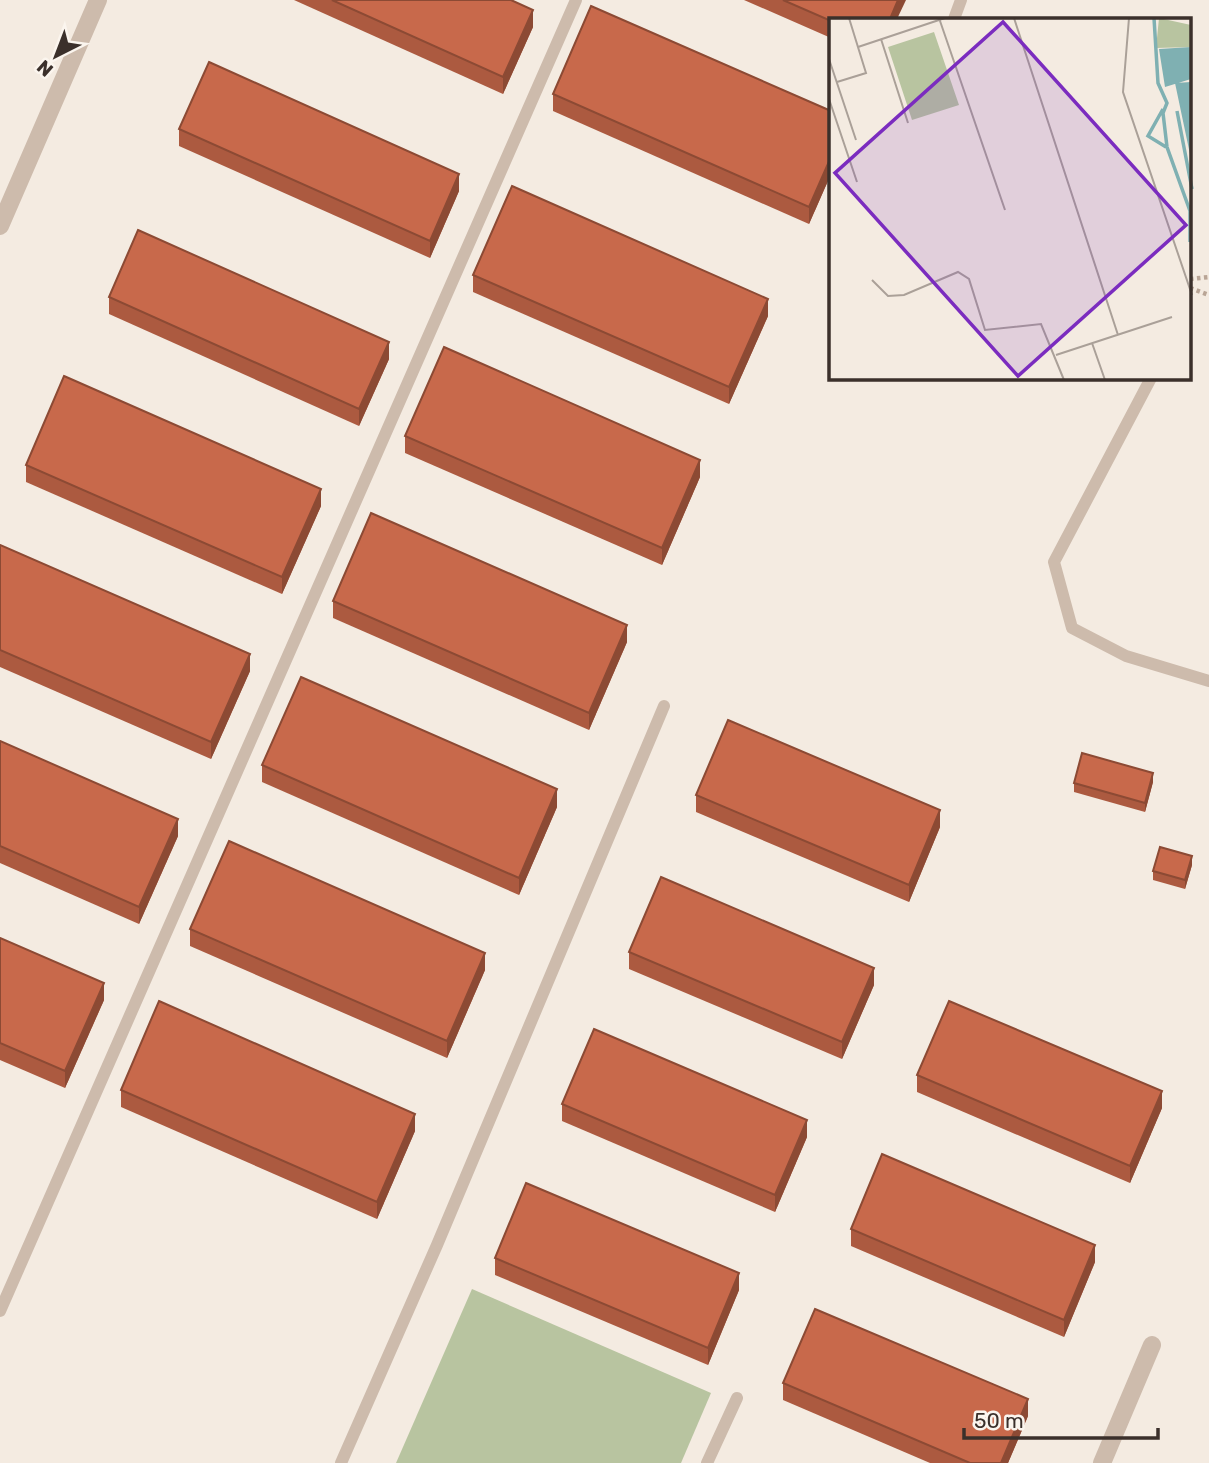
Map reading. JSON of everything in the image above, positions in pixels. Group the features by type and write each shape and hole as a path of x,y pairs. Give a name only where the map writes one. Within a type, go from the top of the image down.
{"street":[{"path":"0,226 98,0"},
{"path":"1102,1463 1152,1345"}],"lane":[{"path":"0,1311 576,0"},
{"path":"954,18 961,0"},
{"path":"1150,380 1054,562 1072,628 1126,656 1209,681"},
{"path":"341,1463 664,706"},
{"path":"708,1463 737,1398"}],"path":[{"path":"1192,289 1209,295"}],"green space":[{"path":"472,1289 711,1393 681,1463 396,1463"}],"building":[{"path":"332,0 511,0 533,10 503,77"},
{"path":"783,0 898,0 890,18 829,18 829,20"},
{"path":"591,6 829,110 829,162 809,207 553,94"},
{"path":"209,62 459,174 430,241 179,129"},
{"path":"512,186 768,299 729,387 473,275"},
{"path":"138,230 389,342 359,409 109,297"},
{"path":"444,347 700,460 662,548 405,436"},
{"path":"64,376 321,489 282,577 26,465"},
{"path":"371,513 627,625 589,713 333,601"},
{"path":"0,545 250,654 211,742 0,650"},
{"path":"301,677 557,789 519,878 262,765"},
{"path":"728,720 940,810 909,885 696,795"},
{"path":"0,741 178,819 139,907 0,846"},
{"path":"1082,753 1153,773 1145,803 1074,783"},
{"path":"229,841 485,953 447,1041 190,929"},
{"path":"1160,847 1192,856 1185,880 1153,871"},
{"path":"661,877 874,968 842,1042 629,952"},
{"path":"0,938 104,983 65,1071 0,1043"},
{"path":"159,1001 415,1114 377,1202 121,1090"},
{"path":"949,1001 1162,1091 1130,1166 917,1075"},
{"path":"594,1029 807,1120 775,1195 562,1104"},
{"path":"882,1154 1095,1245 1064,1320 851,1229"},
{"path":"526,1183 739,1273 708,1348 495,1258"},
{"path":"815,1309 1028,1399 1001,1463 970,1463 783,1383"}]}
